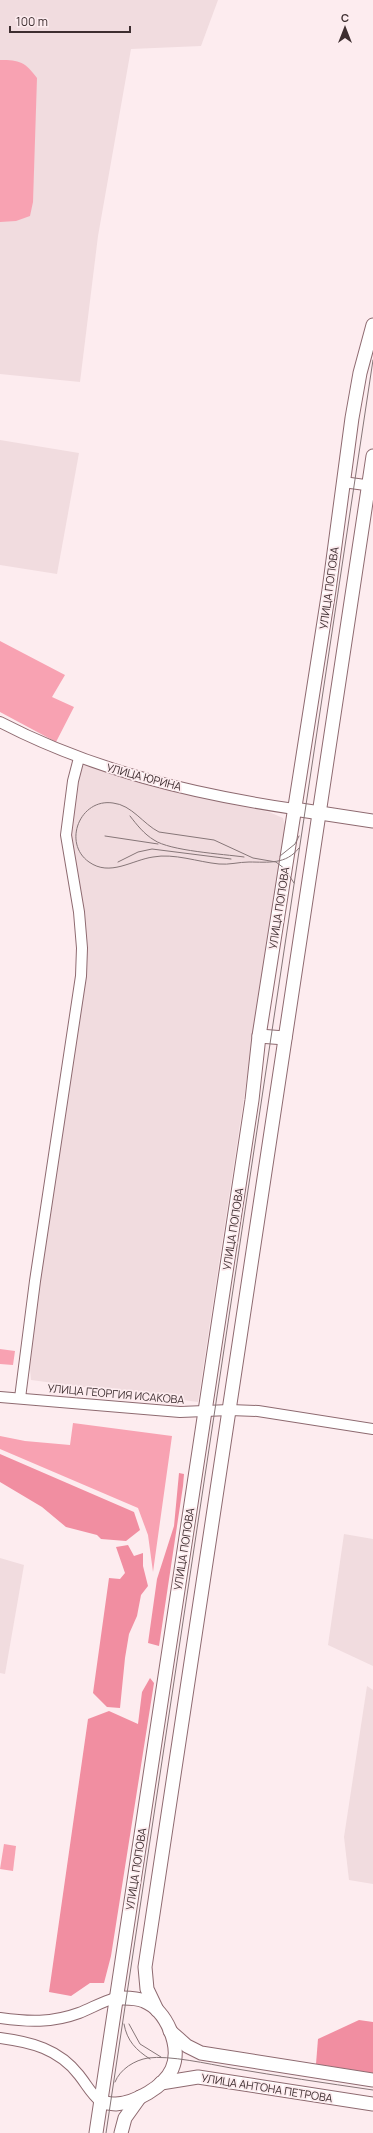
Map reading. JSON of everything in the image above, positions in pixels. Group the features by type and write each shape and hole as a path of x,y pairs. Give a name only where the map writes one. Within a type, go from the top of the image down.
{"main road":[{"name":"УЛИЦА ПОПОВА","path":"96,2133 252,1100 259,1036 329,590 343,482 360,374 373,325"},
{"path":"373,456 371,486 318,813 230,1410 145,1967 147,1990 157,2010 170,2031 186,2046 202,2053 373,2080"},
{"path":"294,810 373,821"},
{"path":"259,1036 284,1038"},
{"path":"116,1998 144,2001 157,2010"},
{"path":"101,2102 115,2104 140,2097 161,2083 173,2065 175,2054 170,2031"},
{"name":"УЛИЦА АНТОНА ПЕТРОВА","path":"161,2083 198,2077 373,2104"},
{"path":"121,2133 125,2118 140,2097"}],"street":[{"path":"343,482 371,486"},
{"name":"УЛИЦА ЮРИНА","path":"0,722 79,758 189,789 294,810"},
{"path":"20,1398 35,1281 81,976 82,948 79,912 66,835 73,781 79,758"},
{"name":"УЛИЦА ГЕОРГИЯ ИСАКОВА","path":"0,1397 180,1412 205,1410 258,1411 373,1429"},
{"path":"0,2018 46,2022 79,2013 107,2000 116,1998"},
{"path":"0,2038 21,2040 50,2050 76,2072 92,2095 101,2102"}],"shaded area":[{"path":"0,0 218,0 201,46 131,49 98,236 80,382 0,374"},
{"path":"0,60 17,61 22,63 29,68 37,78 33,202 30,216 16,221 0,222"},
{"path":"0,440 79,453 57,574 0,565"},
{"path":"0,641 65,675 52,697 74,707 56,742 0,712"},
{"path":"82,765 175,791 269,812 283,818 285,826 198,1402 31,1380 29,1358 81,1010 85,914 68,836"},
{"path":"0,1349 15,1351 13,1365 0,1364"},
{"path":"73,1423 172,1436 153,1572 148,1535 138,1508 0,1449 0,1436 25,1441 70,1445"},
{"path":"0,1454 134,1512 140,1530 126,1541 101,1539 97,1535 66,1527 42,1507 0,1482"},
{"path":"179,1473 184,1474 183,1486 159,1646 148,1643 157,1579 174,1526"},
{"path":"344,1534 373,1539 373,1666 328,1645"},
{"path":"128,1545 134,1556 143,1553 143,1566 148,1586 141,1595 137,1616 129,1634 120,1708 107,1707 93,1693 109,1578 120,1579 125,1573 116,1547"},
{"path":"0,1558 24,1565 5,1674 0,1673"},
{"path":"150,1678 154,1683 111,1956 104,1983 90,1983 71,1996 49,1992 88,1719 109,1711 138,1724 142,1692"},
{"path":"367,1686 373,1690 373,1884 349,1880 344,1837"},
{"path":"4,1844 16,1846 13,1871 0,1869"},
{"path":"359,2020 373,2022 373,2073 316,2064 318,2039"}],"tram line":[{"path":"106,2133 373,360"},
{"path":"294,883 285,869 276,862 253,858 214,840 159,832 153,829 132,811 120,804 101,803 92,807 84,814 78,824 76,834 77,844 81,854 89,862 105,868 113,868 161,856 178,857 219,864 270,862 276,861 282,860 294,853 299,848"},
{"path":"130,816 147,835 162,844 184,849 244,857"},
{"path":"105,836 158,844"},
{"path":"280,856 295,844 299,836"},
{"path":"118,862 138,852 152,849 231,859"},
{"path":"124,2024 130,2040 140,2052 150,2059"},
{"path":"129,2024 140,2044 161,2057"},
{"path":"115,2082 120,2073 133,2063 143,2059 157,2057 189,2060 266,2074 373,2090"}]}
